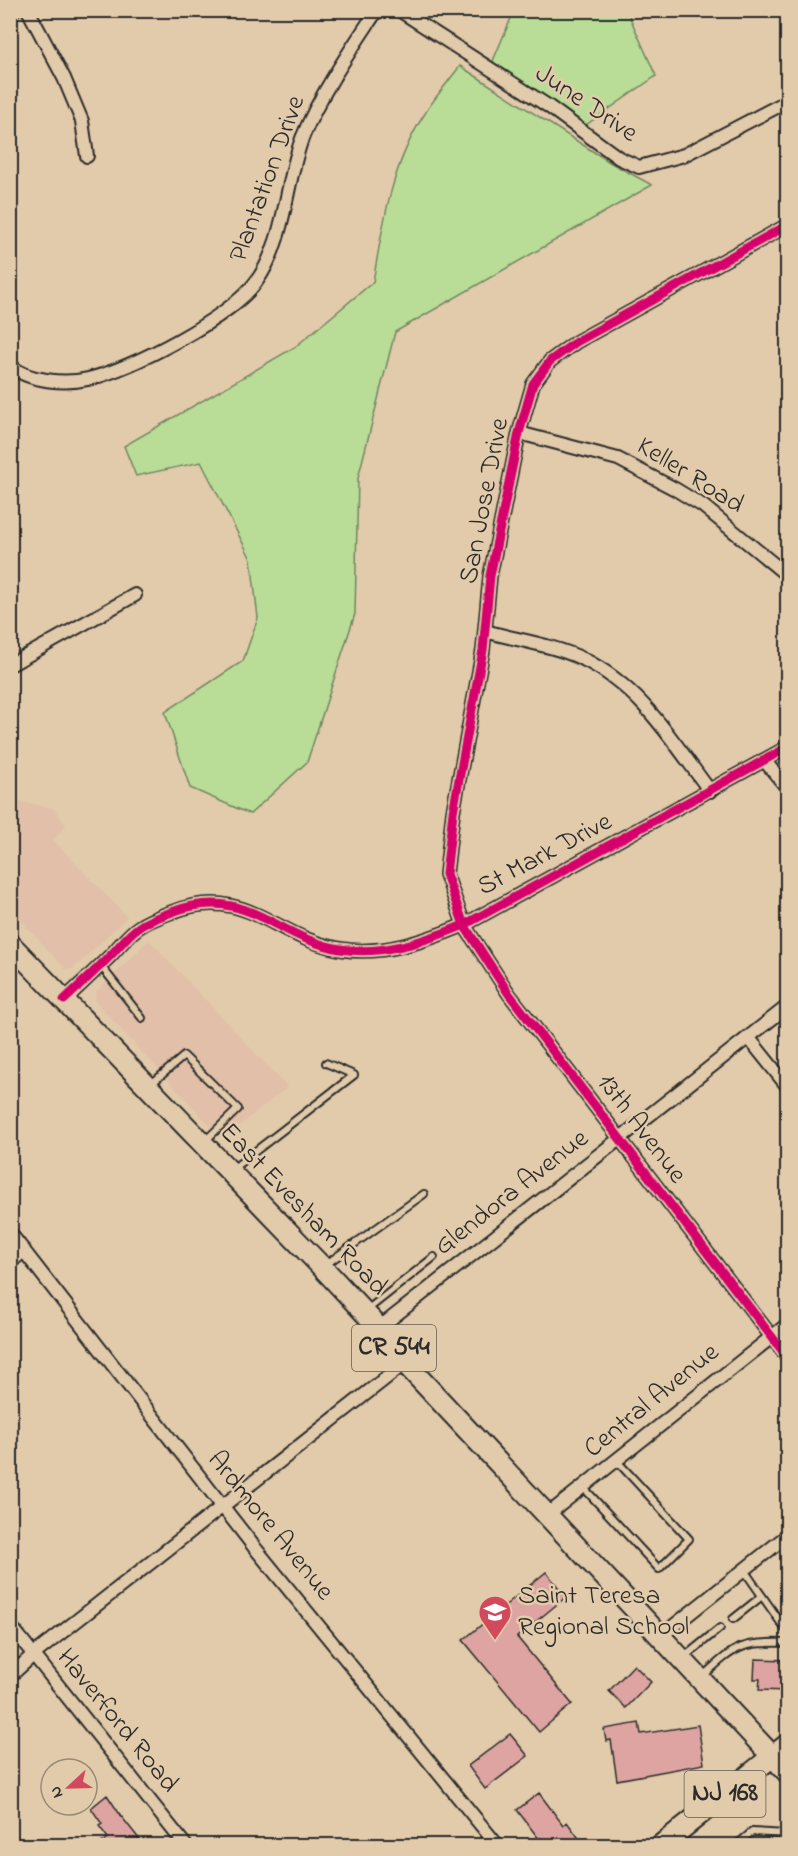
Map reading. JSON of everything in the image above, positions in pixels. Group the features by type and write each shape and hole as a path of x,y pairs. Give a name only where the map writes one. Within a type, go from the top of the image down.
{"main road":[{"name":"East Evesham Road","path":"10,944 322,1267 379,1328 405,1363 700,1678 780,1750"},
{"name":"CR 544","path":"780,1750 788,1773"},
{"name":"NJ 168","path":"662,1845 780,1750"}],"street":[{"path":"28,10 64,78 82,121 87,156"},
{"name":"Plantation Drive","path":"10,365 32,375 64,382 90,379 144,357 225,312 255,284 269,260 303,137 329,83 377,10"},
{"name":"June Drive","path":"399,10 548,106 619,158 639,167 684,154 788,101"},
{"name":"San Jose Drive","path":"464,925 446,874 453,812 485,631 490,576 519,433 533,384 550,361 576,342 788,225"},
{"name":"Keller Road","path":"519,433 618,459 703,506 788,576"},
{"path":"10,665 135,595"},
{"path":"485,631 581,658 615,677 644,702 710,791"},
{"name":"St Mark Drive","path":"64,1000 138,927 184,907 210,902 228,903 320,945 342,950 375,951 422,942 464,925 788,747"},
{"path":"764,760 788,789"},
{"name":"13th Avenue","path":"464,925 509,994 788,1358"},
{"name":"Glendora Avenue","path":"379,1328 788,1006"},
{"path":"748,1037 788,1087"},
{"name":"Ardmore Avenue","path":"10,1233 221,1505 494,1841"},
{"path":"10,1263 24,1250"},
{"name":"Central Avenue","path":"546,1516 788,1324"},
{"path":"10,1676 33,1655 221,1505 405,1363"},
{"path":"661,1636 788,1535"},
{"name":"Haverford Road","path":"10,1625 186,1845"}],"lane":[{"path":"101,966 142,1018"},
{"path":"147,1087 183,1056 238,1109 202,1144"},
{"path":"228,1172 354,1075 326,1064"},
{"path":"322,1267 424,1194"},
{"path":"364,1312 434,1257"},
{"path":"582,1487 659,1569 689,1539 616,1461"},
{"path":"744,1570 788,1633"},
{"path":"733,1619 762,1596"},
{"path":"682,1659 720,1629"},
{"path":"700,1678 741,1646 756,1642 788,1643"},
{"path":"735,1845 752,1832 788,1834"},
{"path":"481,1845 494,1841"}],"shaded area":[{"path":"11,800 53,808 66,825 53,840 127,917 73,969 66,969 11,910"},
{"path":"149,940 287,1087 223,1139 95,1001 96,992"}],"green space":[{"path":"514,11 627,11 656,76 580,129 490,68"},
{"path":"460,66 611,163 652,185 395,332 358,478 355,614 307,762 250,814 190,788 165,712 243,661 258,618 251,559 201,462 136,476 124,446 295,347 373,282 390,196 404,154 428,109"}],"building":[{"path":"546,1572 566,1597 517,1637 572,1704 539,1732 463,1640"},
{"path":"755,1659 788,1660 788,1691 759,1690 760,1679 754,1679"},
{"path":"634,1665 651,1682 626,1708 609,1691"},
{"path":"639,1723 641,1734 698,1725 704,1764 617,1780 611,1740 606,1741 604,1729"},
{"path":"510,1734 528,1756 485,1789 468,1766"},
{"path":"539,1793 563,1825 567,1822 581,1841 575,1845 547,1845 541,1838 539,1839 517,1810"},
{"path":"107,1795 144,1845 98,1845 108,1838 99,1826 102,1824 97,1817 99,1817 99,1802"}],"cycle path":[{"path":"788,225 576,342 550,361 533,384 519,433 490,576 483,650 453,812 446,874 464,925 509,994 788,1358"},
{"path":"64,1000 139,927 172,912 198,905 221,904 241,909 296,935 340,949 356,951 388,949 434,936 464,925 788,747"}],"place":[{"name":"Saint Teresa Regional School","path":"495,1641"}]}
